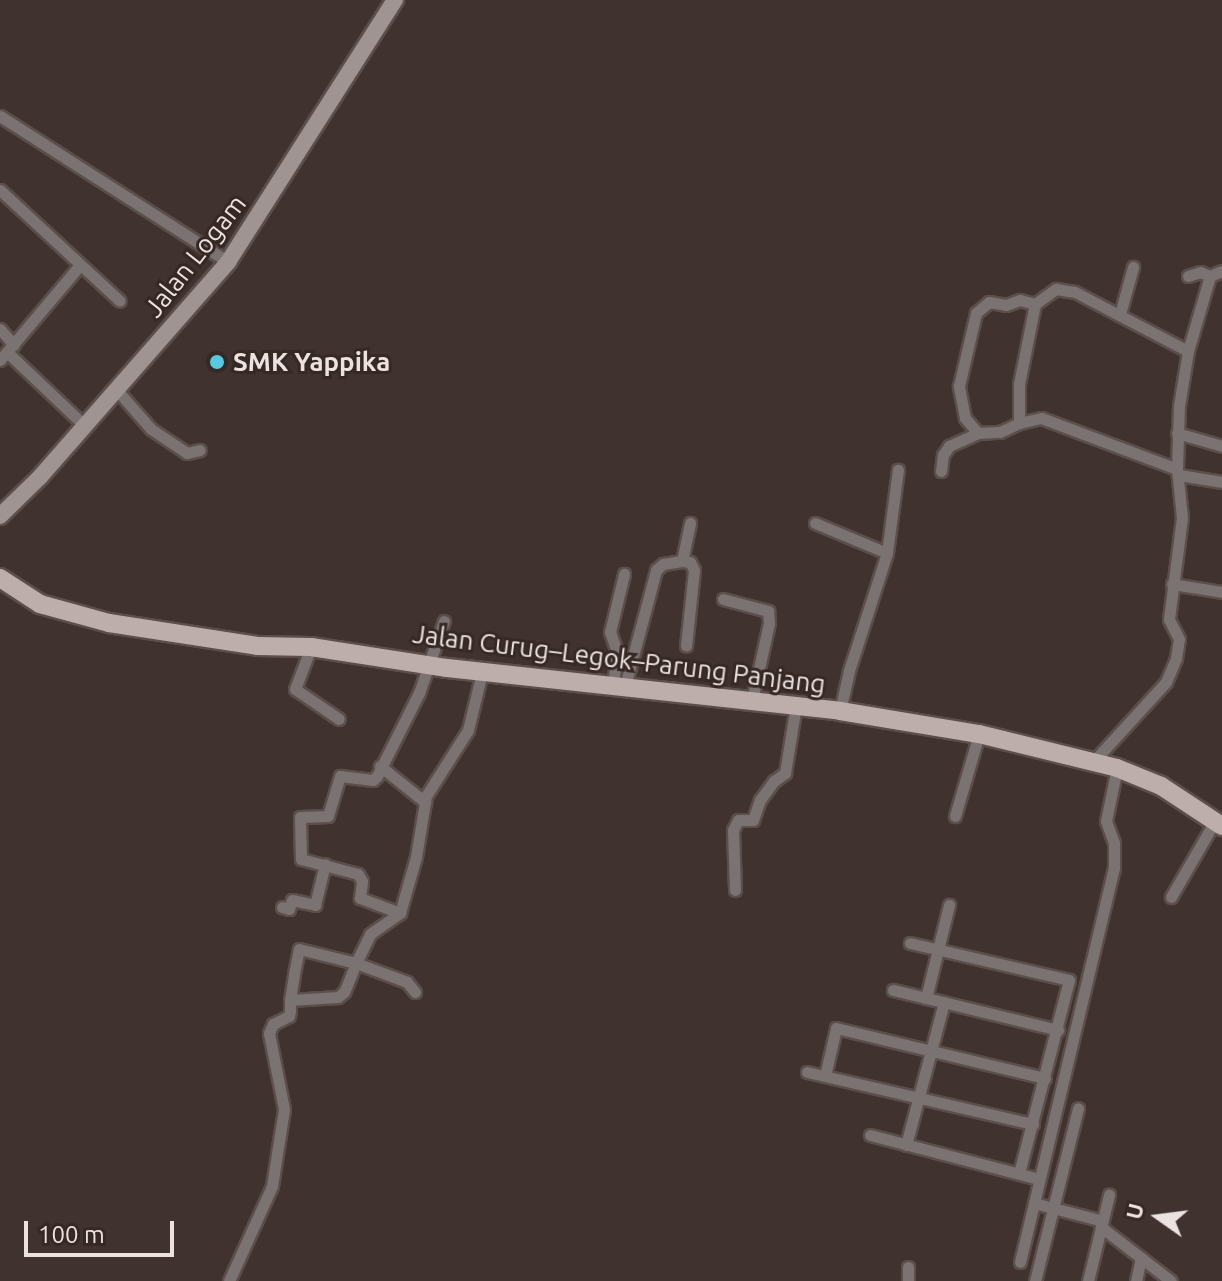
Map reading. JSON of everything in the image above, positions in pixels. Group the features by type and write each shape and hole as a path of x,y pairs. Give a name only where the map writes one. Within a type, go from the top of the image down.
{"main road":[{"name":"Jalan Curug–Legok–Parung Panjang","path":"0,578 40,604 95,620 257,646 311,647 482,672 796,705 979,734 1117,768 1161,786 1218,824"}],"street":[{"name":"Jalan Logam","path":"0,516 40,477 228,262 395,0"},
{"path":"0,116 228,262"},
{"path":"0,190 120,301"},
{"path":"7,352 80,265"},
{"path":"1120,314 1133,267"},
{"path":"1188,276 1200,272 1210,276 1222,271"},
{"path":"1093,762 1171,674 1179,639 1170,625 1172,584 1182,518 1177,433 1188,351 1210,276"},
{"path":"1019,423 1019,384 1035,304 1056,289 1064,289 1120,314 1188,351"},
{"path":"978,433 965,418 959,386 976,313 989,302 1006,305 1020,300 1035,304"},
{"path":"0,329 7,352 84,425"},
{"path":"116,389 151,429 189,454 200,450"},
{"path":"941,471 944,450 978,433 1000,432 1041,418 1178,472 1222,482"},
{"path":"1177,433 1222,446"},
{"path":"840,711 849,671 887,553 898,470"},
{"path":"682,561 690,523"},
{"path":"815,523 887,553"},
{"path":"619,686 656,570 663,564 690,562 694,570 686,646"},
{"path":"619,686 611,625 624,574"},
{"path":"1172,584 1222,592"},
{"path":"723,599 768,611 769,623 752,700"},
{"path":"400,913 360,898 362,881 358,874 300,857 300,817 328,816 340,776 373,780 419,693 444,621"},
{"path":"311,647 295,689 339,719"},
{"path":"290,1000 338,997 344,992 370,934 400,913 416,857 425,802 468,730 482,672"},
{"path":"735,890 733,830 738,820 753,820 760,800 774,781 785,773 792,750 796,705"},
{"path":"955,816 979,734"},
{"path":"380,766 425,802"},
{"path":"1020,1262 1114,868 1114,843 1106,821 1117,768"},
{"path":"1171,897 1218,824"},
{"path":"282,907 289,909 292,900 315,905 325,864"},
{"path":"926,998 949,905"},
{"path":"910,943 1069,980 1019,1174"},
{"path":"229,1281 272,1186 284,1109 269,1033 273,1024 287,1019 299,949 356,963 407,982 415,992"},
{"path":"893,990 1058,1030"},
{"path":"906,1145 944,1002"},
{"path":"825,1076 836,1028 1045,1078"},
{"path":"807,1072 1033,1124"},
{"path":"1035,1281 1078,1108"},
{"path":"870,1135 1039,1179"},
{"path":"1088,1281 1109,1195"},
{"path":"1034,1203 1102,1224 1171,1281"},
{"path":"1136,1281 1141,1258"},
{"path":"908,1267 908,1281"}],"place":[{"name":"SMK Yappika","path":"217,362"}]}
